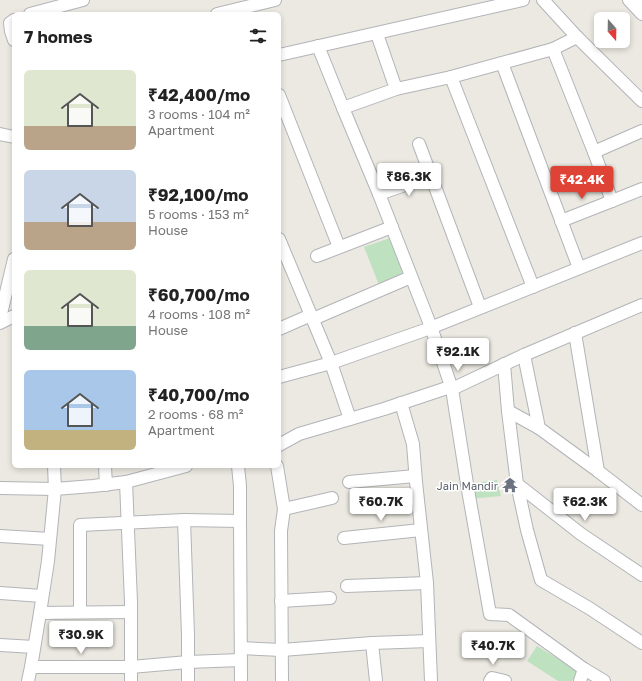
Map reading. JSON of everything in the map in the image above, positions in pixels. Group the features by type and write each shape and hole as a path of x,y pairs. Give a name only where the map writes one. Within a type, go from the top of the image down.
{"street":[{"path":"38,12 83,0"},
{"path":"223,12 275,0"},
{"path":"281,55 523,0"},
{"path":"543,0 577,37 642,101"},
{"path":"629,0 642,14"},
{"path":"12,22 10,23 12,34"},
{"path":"377,34 396,89"},
{"path":"343,108 396,89 451,77 553,50 577,37"},
{"path":"318,46 392,227 431,327 452,389 490,614 509,615 584,669 604,681"},
{"path":"553,50 612,201"},
{"path":"502,63 579,268"},
{"path":"451,77 533,287"},
{"path":"281,100 339,247"},
{"path":"594,152 642,131"},
{"path":"0,134 12,137"},
{"path":"419,144 480,307"},
{"path":"379,194 431,176"},
{"path":"561,221 642,188"},
{"path":"317,256 392,227"},
{"path":"281,376 331,363 431,327 642,243"},
{"path":"281,245 331,363 350,419"},
{"path":"0,318 12,267"},
{"path":"281,328 411,277"},
{"path":"281,444 299,434 446,388 452,389 524,355 642,305"},
{"path":"0,323 12,317"},
{"path":"575,333 598,471"},
{"path":"524,355 539,428"},
{"path":"504,364 517,484 527,530 541,580 589,608 642,643"},
{"path":"401,403 413,444 415,476 427,583 431,681"},
{"path":"508,411 539,428 642,505"},
{"path":"28,681 40,613 50,539 56,489 54,468"},
{"path":"105,468 106,485"},
{"path":"0,488 56,489 106,485 126,482 178,468"},
{"path":"238,468 240,486 241,681"},
{"path":"277,468 284,509 281,532 282,681"},
{"path":"349,482 415,476"},
{"path":"126,482 131,612 131,681"},
{"path":"517,484 581,534 642,575"},
{"path":"284,509 332,498"},
{"path":"80,612 80,525 184,520 240,521"},
{"path":"184,520 188,681"},
{"path":"344,538 422,530"},
{"path":"0,536 50,539"},
{"path":"347,586 427,583"},
{"path":"0,592 42,596"},
{"path":"281,601 330,598"},
{"path":"40,613 131,612"},
{"path":"241,648 282,650 372,643 429,641"},
{"path":"372,643 376,681"},
{"path":"0,645 34,647"},
{"path":"31,667 131,667 188,662 241,660"},
{"path":"580,681 584,669"},
{"path":"490,681 492,678 505,681"}],"green space":[{"path":"390,238 403,272 381,290 364,247"},
{"path":"497,480 501,496 470,499 468,484"},
{"path":"537,646 578,671 572,681 558,681 527,661"}],"place":[{"name":"Jain Mandir","path":"510,485"}]}
